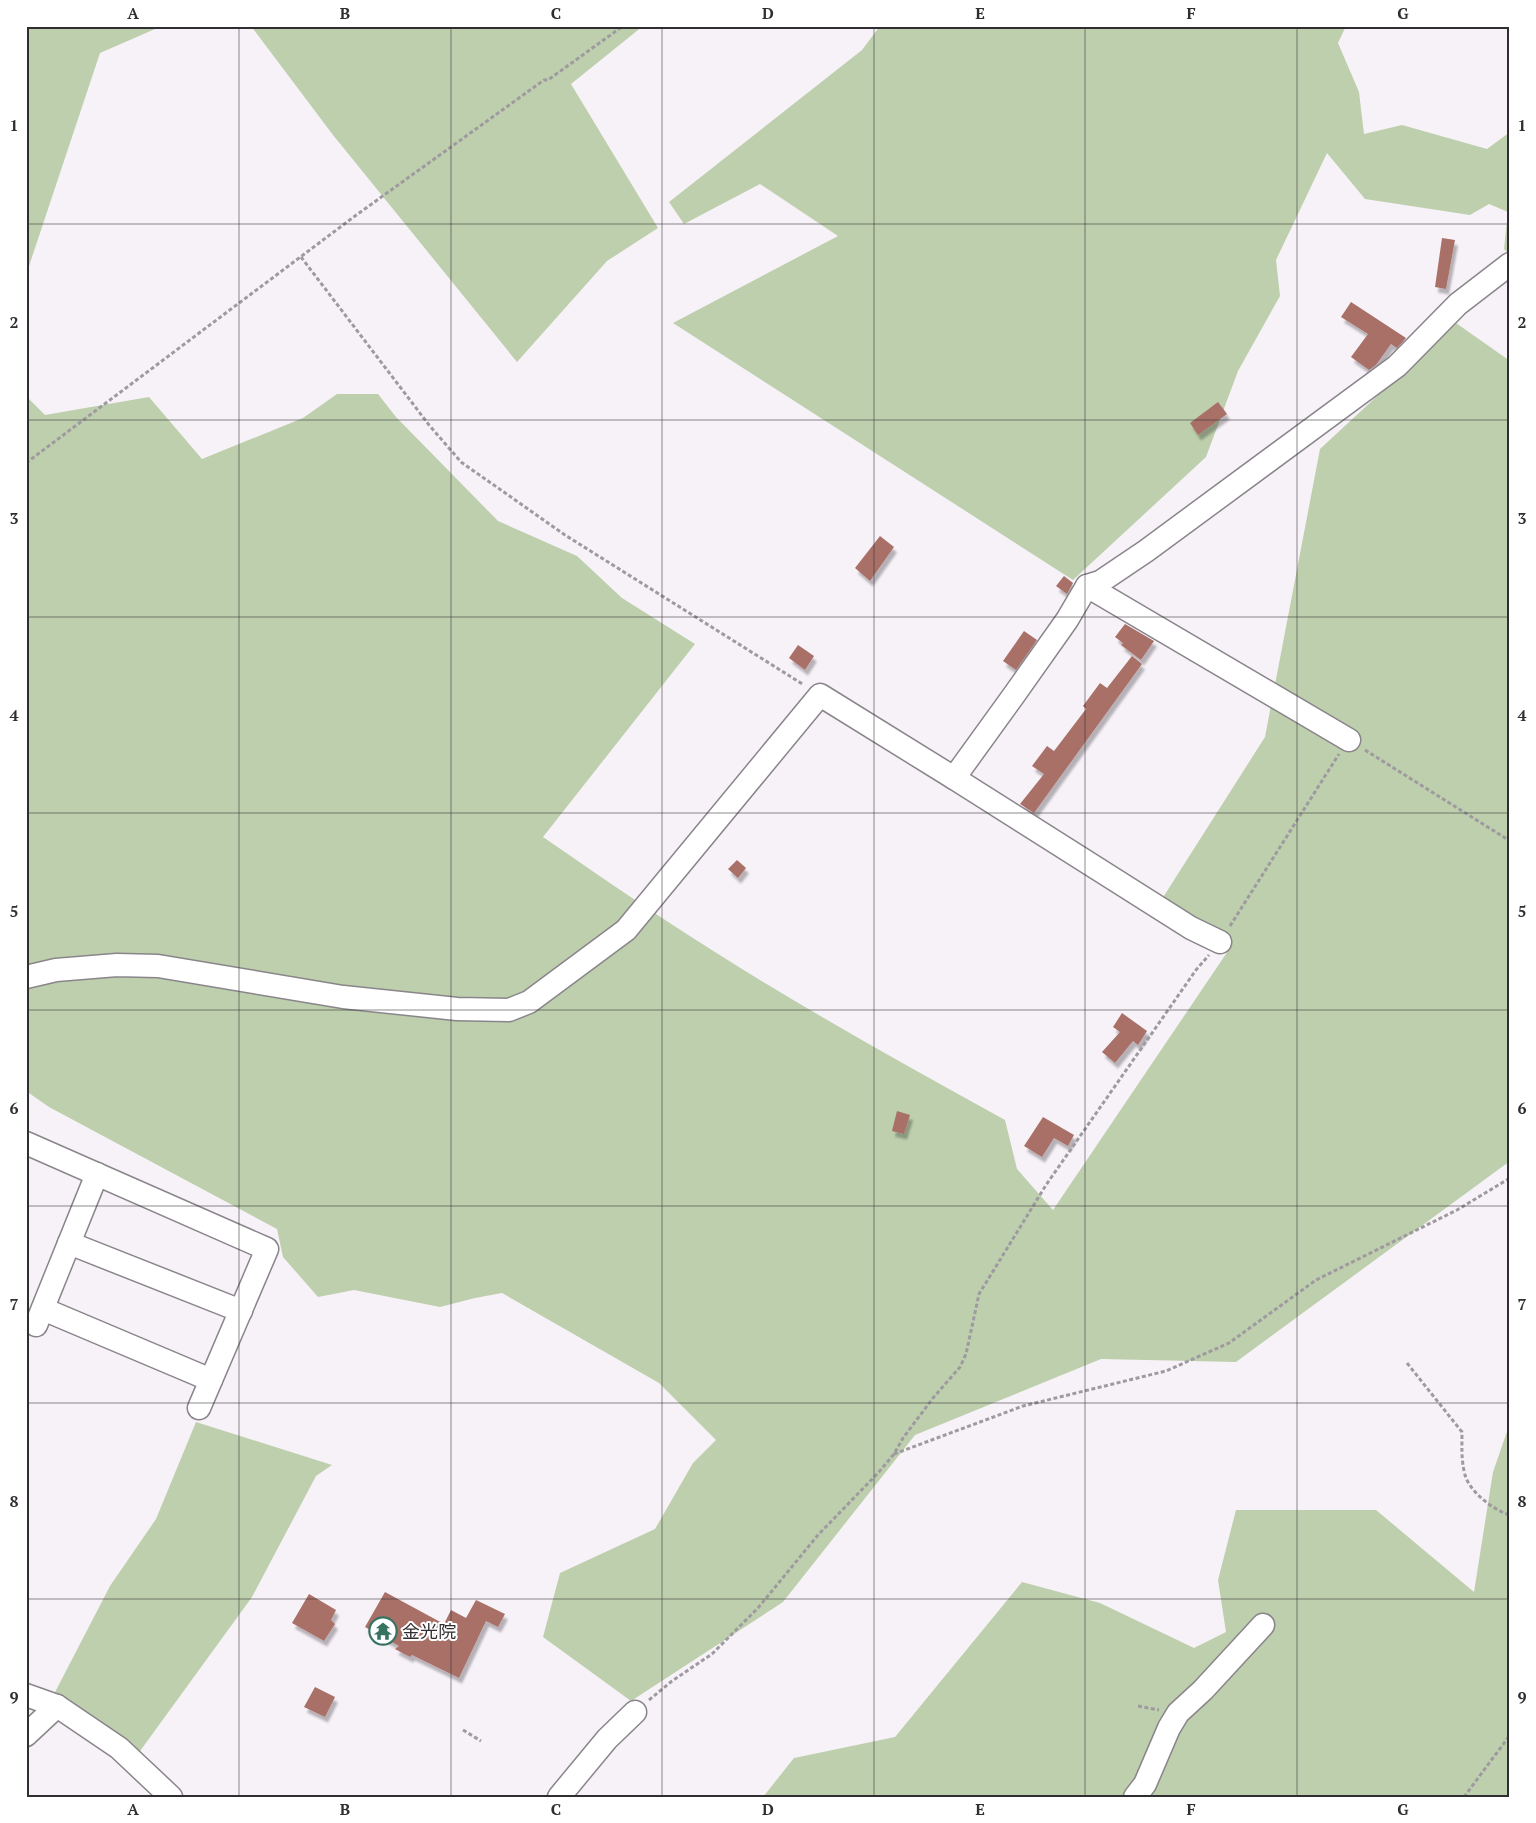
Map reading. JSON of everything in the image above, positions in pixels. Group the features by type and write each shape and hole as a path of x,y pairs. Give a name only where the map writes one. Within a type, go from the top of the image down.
{"street":[{"path":"954,778 1067,620 1087,586 1100,582 1146,551 1389,372 1458,304 1510,264"},
{"path":"1087,586 1349,740"},
{"path":"26,977 56,970 117,964 158,966 343,997 457,1009 509,1010 529,1002 626,930 820,695 1191,928 1220,942"},
{"path":"26,1143 267,1249 199,1408"},
{"path":"97,1174 40,1316 211,1380"},
{"path":"69,1243 240,1311"},
{"path":"1135,1797 1145,1784 1169,1728 1178,1713 1203,1690 1263,1625"},
{"path":"26,1695 57,1706 119,1748 171,1797"},
{"path":"26,1734 57,1706"},
{"path":"559,1797 607,1739 635,1712"}],"path":[{"path":"26,464 464,136 544,80 548,80 623,26"},
{"path":"301,257 429,425 461,462 565,535 820,695"},
{"path":"635,1712 672,1681 712,1654 758,1608 818,1535 894,1454 903,1438 933,1398 960,1367 966,1354 979,1294 1046,1185 1196,970 1220,942 1349,740 1510,841"},
{"path":"894,1454 1023,1406 1166,1370 1229,1343 1316,1280 1456,1210 1510,1178"},
{"path":"1407,1363 1462,1432 1461,1457 1465,1478 1482,1500 1510,1515"},
{"path":"463,1730 481,1741"},
{"path":"1464,1797 1510,1735"}],"green space":[{"path":"26,26 162,26 100,53 26,275"},
{"path":"251,26 643,26 571,84 658,228 607,261 517,362 333,135"},
{"path":"880,26 1346,26 1338,43 1359,92 1364,134 1402,125 1487,149 1510,132 1510,255 1504,249 1508,212 1489,204 1470,215 1365,199 1327,153 1276,260 1280,296 1238,371 1206,457 1073,580 673,323 838,236 760,184 684,224 669,202 862,50"},
{"path":"1456,323 1510,361 1510,1161 1236,1362 1101,1359 915,1435 783,1602 631,1701 543,1637 560,1573 655,1529 693,1463 716,1440 659,1383 502,1293 440,1307 354,1290 318,1297 283,1257 277,1229 49,1107 26,1091 26,396 45,415 149,397 202,459 303,418 337,394 378,394 396,417 498,521 577,556 622,598 695,644 543,837 641,904 742,969 872,1046 1005,1120 1017,1169 1053,1210 1230,948 1162,899 1265,737 1320,449"},
{"path":"196,1422 332,1465 316,1476 252,1597 135,1758 52,1698 110,1586 156,1519"},
{"path":"1510,1423 1510,1797 763,1797 794,1758 895,1737 1022,1582 1100,1603 1194,1648 1226,1632 1218,1580 1236,1510 1376,1510 1474,1592 1493,1472"}],"building":[{"path":"1442,238 1455,240 1446,289 1435,287"},
{"path":"1351,302 1406,338 1397,348 1391,344 1376,365 1369,370 1351,357 1368,334 1341,317"},
{"path":"1218,402 1227,414 1198,435 1190,423"},
{"path":"880,536 894,547 870,581 855,568"},
{"path":"1064,576 1073,583 1067,594 1056,586"},
{"path":"1125,624 1154,641 1141,660 1121,645 1123,643 1115,637"},
{"path":"1024,631 1037,640 1016,670 1003,661"},
{"path":"798,645 814,656 805,670 789,658"},
{"path":"1132,656 1142,664 1034,813 1020,804 1044,774 1032,766 1047,746 1054,751 1086,709 1083,706 1100,683 1107,688"},
{"path":"737,860 746,868 738,878 728,869"},
{"path":"1122,1013 1147,1031 1138,1045 1133,1041 1115,1063 1102,1052 1120,1032 1113,1027"},
{"path":"897,1111 910,1115 904,1134 892,1131"},
{"path":"1043,1117 1074,1135 1068,1146 1054,1138 1042,1157 1024,1146"},
{"path":"385,1592 444,1624 451,1610 466,1618 476,1600 505,1614 498,1627 486,1621 459,1678 412,1655 410,1657 395,1649 399,1646 365,1627"},
{"path":"309,1594 336,1610 331,1620 335,1624 324,1641 292,1623"},
{"path":"315,1687 335,1697 325,1717 304,1707"}],"place":[{"name":"金光院","path":"383,1631"}]}
